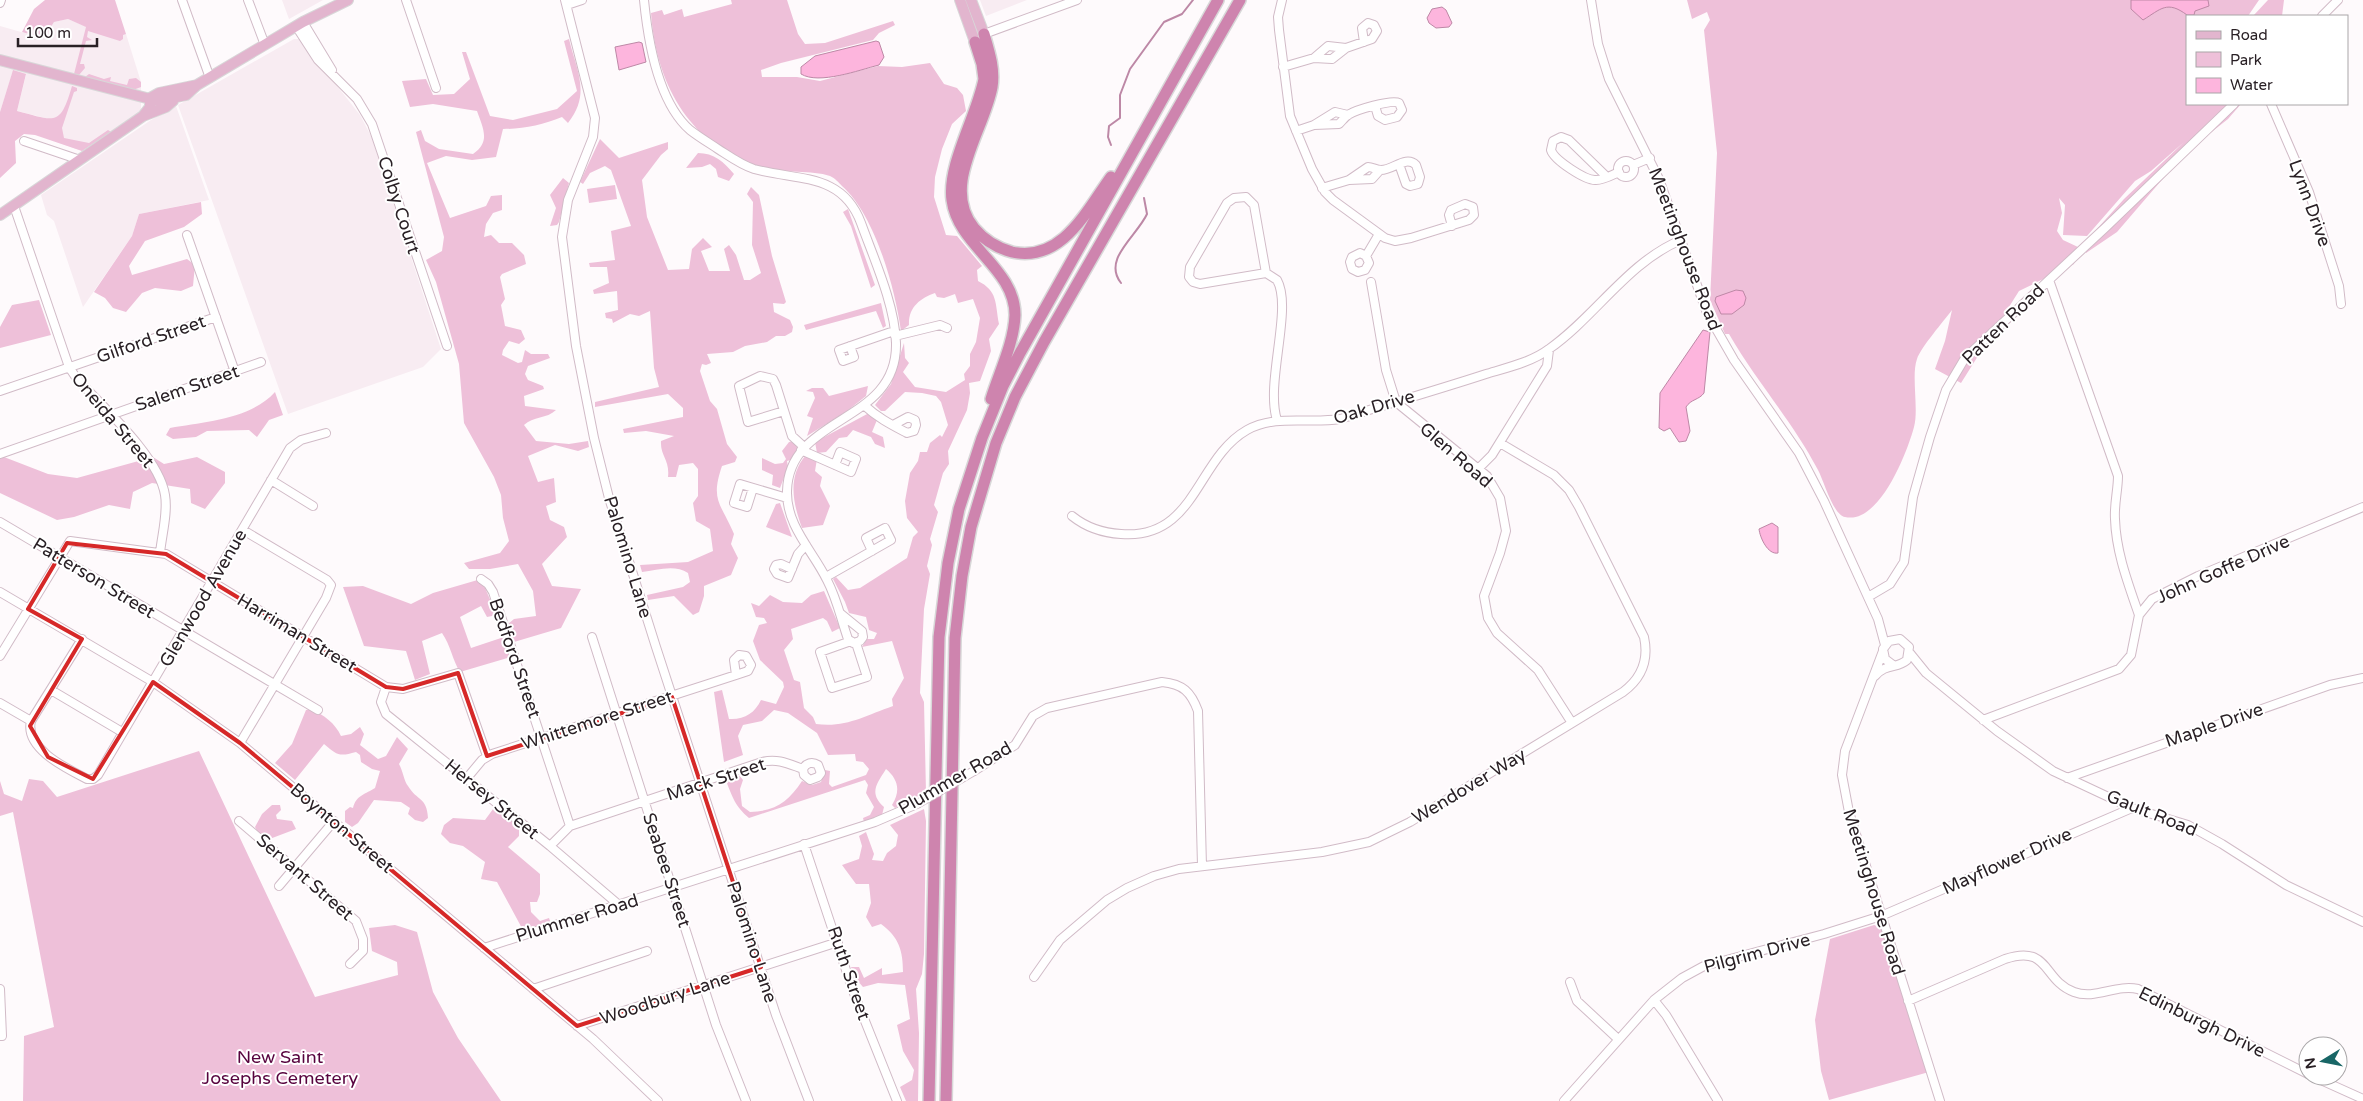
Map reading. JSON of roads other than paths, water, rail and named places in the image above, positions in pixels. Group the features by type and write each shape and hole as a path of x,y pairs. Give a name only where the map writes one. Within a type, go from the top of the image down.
{"highway":[{"path":"973,463 992,412 1020,353 1218,0"},
{"path":"946,1101 955,638 963,568 977,503 996,443 1026,375 1240,0"},
{"path":"979,38 992,66 992,87 961,186 963,207 967,217 975,230 987,241 1016,253 1037,252 1056,244 1072,231 1142,135"},
{"path":"929,1101 939,637 951,545 984,419 1012,334 1015,314 1005,284 964,234 956,217 952,199 954,172 984,79 979,38"}],"main road":[{"path":"0,60 131,96 161,101 174,99 186,95 198,85 300,24 348,0"},
{"path":"960,0 979,38"},
{"path":"971,0 979,38"},
{"path":"150,98 159,93 198,85"},
{"path":"143,116 150,107 150,98"},
{"path":"0,215 143,116 166,107 174,99"}],"street":[{"path":"182,0 210,78"},
{"path":"248,0 264,45"},
{"path":"406,0 436,88"},
{"path":"566,3 582,0"},
{"path":"644,0 649,40 657,71 668,98 681,119 699,137 744,165 823,183 844,196 861,222 887,298 895,333 896,350 889,373 866,406 820,432 803,448 790,474 787,498 793,523 826,576 840,613 854,642 867,677 832,688 820,652 854,642 862,638 862,631 840,613"},
{"path":"979,38 1077,0"},
{"path":"1282,0 1278,24 1288,106 1296,131 1322,188 1332,200 1390,240 1405,240 1452,226"},
{"name":"Meetinghouse Road","path":"1591,0 1597,42 1609,79 1650,158 1707,312 1717,333 1798,453 1824,501 1878,619 1885,659 1896,665"},
{"path":"2323,15 2338,0"},
{"name":"Palomino Lane","path":"566,3 595,118 593,137 572,188 563,231 563,256 576,346 594,439 603,476 672,697 776,1015 809,1101"},
{"name":"Colby Court","path":"300,24 334,74 357,99 372,124 447,346"},
{"path":"1283,67 1314,58 1332,59 1346,48 1364,42"},
{"path":"1314,58 1328,46 1346,48"},
{"name":"Patten Road","path":"1868,597 1890,584 1904,562 1914,497 1921,467 1940,407 1952,379 1974,348 2049,280 2233,105"},
{"name":"Lynn Drive","path":"2271,105 2311,198 2339,286 2341,304"},
{"path":"1314,125 1339,124 1348,115 1375,106"},
{"path":"1296,131 1314,125 1335,112 1348,115"},
{"path":"1607,177 1569,140 1561,137 1553,141 1551,150 1553,156 1577,172 1595,180 1607,177 1619,172 1619,166 1624,161 1628,161 1633,165 1650,158"},
{"path":"24,141 80,160"},
{"path":"1322,188 1349,180 1372,179 1380,170 1399,164"},
{"path":"1349,180 1368,167 1380,170"},
{"path":"1266,273 1254,205 1246,197 1234,198 1228,203 1190,267 1189,277 1196,284 1266,273 1277,280 1281,292 1273,402 1277,420"},
{"name":"Oneida Street","path":"14,206 69,367 77,379 146,455 163,488 165,507 160,553"},
{"path":"1366,256 1379,234"},
{"path":"187,235 234,372"},
{"name":"Oak Drive","path":"1072,516 1088,526 1112,534 1138,534 1155,529 1176,516 1190,502 1220,454 1232,441 1258,425 1277,420 1334,420 1495,371 1548,350 1648,260 1681,240"},
{"path":"2049,280 2118,476 2114,506 2116,530 2120,555 2139,614"},
{"path":"1371,282 1386,370 1396,402"},
{"name":"Gilford Street","path":"0,391 216,317"},
{"path":"850,346 895,333 940,325 947,328"},
{"path":"1478,469 1487,461 1500,443 1546,366 1548,350"},
{"name":"Salem Street","path":"0,454 261,362"},
{"path":"784,411 748,422 739,386 760,376 772,377 784,411 792,436 803,448 835,465"},
{"name":"Glen Road","path":"1396,402 1478,469 1495,486 1506,524 1500,553 1484,596 1486,613 1497,633 1543,676 1572,722"},
{"path":"866,406 878,418 895,424"},
{"name":"Glenwood Avenue","path":"32,721 30,726 33,734 48,757 87,779 93,779 98,775 271,480 295,443 326,433"},
{"name":"Wendover Way","path":"1034,977 1060,940 1108,900 1154,876 1202,866 1322,852 1369,842 1410,822 1634,682 1646,659 1644,637 1579,507 1568,490 1554,475 1500,443"},
{"path":"271,480 314,506"},
{"path":"753,488 787,498"},
{"name":"John Goffe Drive","path":"1983,720 2119,669 2131,655 2139,614 2152,599 2180,584 2363,508"},
{"name":"Patterson Street","path":"0,522 274,686 318,710"},
{"path":"240,743 326,598 330,585 327,580 243,530"},
{"name":"Harriman Street","path":"59,558 66,543 75,541 166,554 386,687"},
{"path":"792,569 798,554 806,545"},
{"path":"826,576 872,550"},
{"path":"0,656 59,558"},
{"name":"Bedford Street","path":"481,579 488,584 493,592 570,826"},
{"name":"Boynton Street","path":"0,592 153,682 240,743 578,1026 620,1063 658,1101"},
{"name":"Meetinghouse Road","path":"1871,682 1880,670 1907,660 1910,652 1906,643 1896,638 1878,619"},
{"name":"Seabee Street","path":"592,637 722,1041 746,1101"},
{"path":"1884,648 1896,638"},
{"path":"0,702 32,721 82,640"},
{"name":"Meetinghouse Road","path":"1884,648 1847,745 1842,775 1849,812 1940,1101"},
{"name":"Gault Road","path":"1910,652 1926,673 1983,720 2042,764 2067,778 2132,808 2188,825 2222,844 2286,885 2361,920"},
{"name":"Gault Road","path":"1896,665 1909,666 1926,673"},
{"path":"386,687 403,689 458,672 487,756"},
{"name":"Whittemore Street","path":"466,778 487,756 736,675"},
{"name":"Maple Drive","path":"2067,778 2330,686 2363,678"},
{"name":"Plummer Road","path":"484,948 875,822 917,804 1015,745 1034,716 1047,708 1162,682 1181,686 1189,692 1198,712 1202,866"},
{"name":"Hersey Street","path":"386,687 381,702 386,714 620,905"},
{"path":"51,690 122,732"},
{"name":"Mack Street","path":"550,846 570,826 769,761 781,761 803,769"},
{"name":"Mayflower Drive","path":"1881,916 2132,808"},
{"name":"Servant Street","path":"239,821 356,921 363,938 363,951 350,964"},
{"path":"279,886 334,821"},
{"name":"Ruth Street","path":"804,844 855,996 897,1101"},
{"name":"Pilgrim Drive","path":"1564,1101 1654,1000 1682,978 1704,966 1824,934 1881,916"},
{"name":"Woodbury Lane","path":"578,1026 838,942"},
{"path":"533,989 647,951"},
{"name":"Edinburgh Drive","path":"1908,1001 2005,959 2029,954 2041,960 2056,980 2070,990 2089,995 2126,987 2138,989 2298,1069"},
{"path":"1570,982 1578,1001 1618,1039"},
{"path":"0,988 3,1023 2,1036 0,1036"},
{"path":"1654,1000 1666,1014 1718,1101"},
{"path":"2334,1086 2363,1099"}],"water":[{"path":"2131,0 2208,0 2209,6 2195,11 2194,15 2187,15 2174,8 2164,8 2143,20 2131,9"},
{"path":"1442,7 1446,10 1452,23 1449,27 1436,28 1429,23 1427,18 1432,9"},
{"path":"876,41 879,42 884,57 879,65 828,77 809,77 801,74 801,67 815,56"},
{"path":"642,43 646,62 619,70 615,47"},
{"path":"1736,290 1743,291 1746,298 1744,305 1732,314 1721,314 1715,301 1716,297"},
{"path":"1703,330 1710,332 1704,393 1686,407 1690,431 1686,441 1679,442 1670,428 1664,431 1659,428 1660,393"},
{"path":"1772,523 1778,527 1778,553 1768,549 1759,529"}],"waterway":[{"path":"1111,145 1108,137 1109,126 1120,118 1120,95 1130,69 1164,22 1182,14 1193,0"},
{"path":"1121,283 1116,274 1118,256 1147,214 1144,198"}],"park label":[{"name":"New Saint Josephs Cemetery","path":"280,1067"}]}
